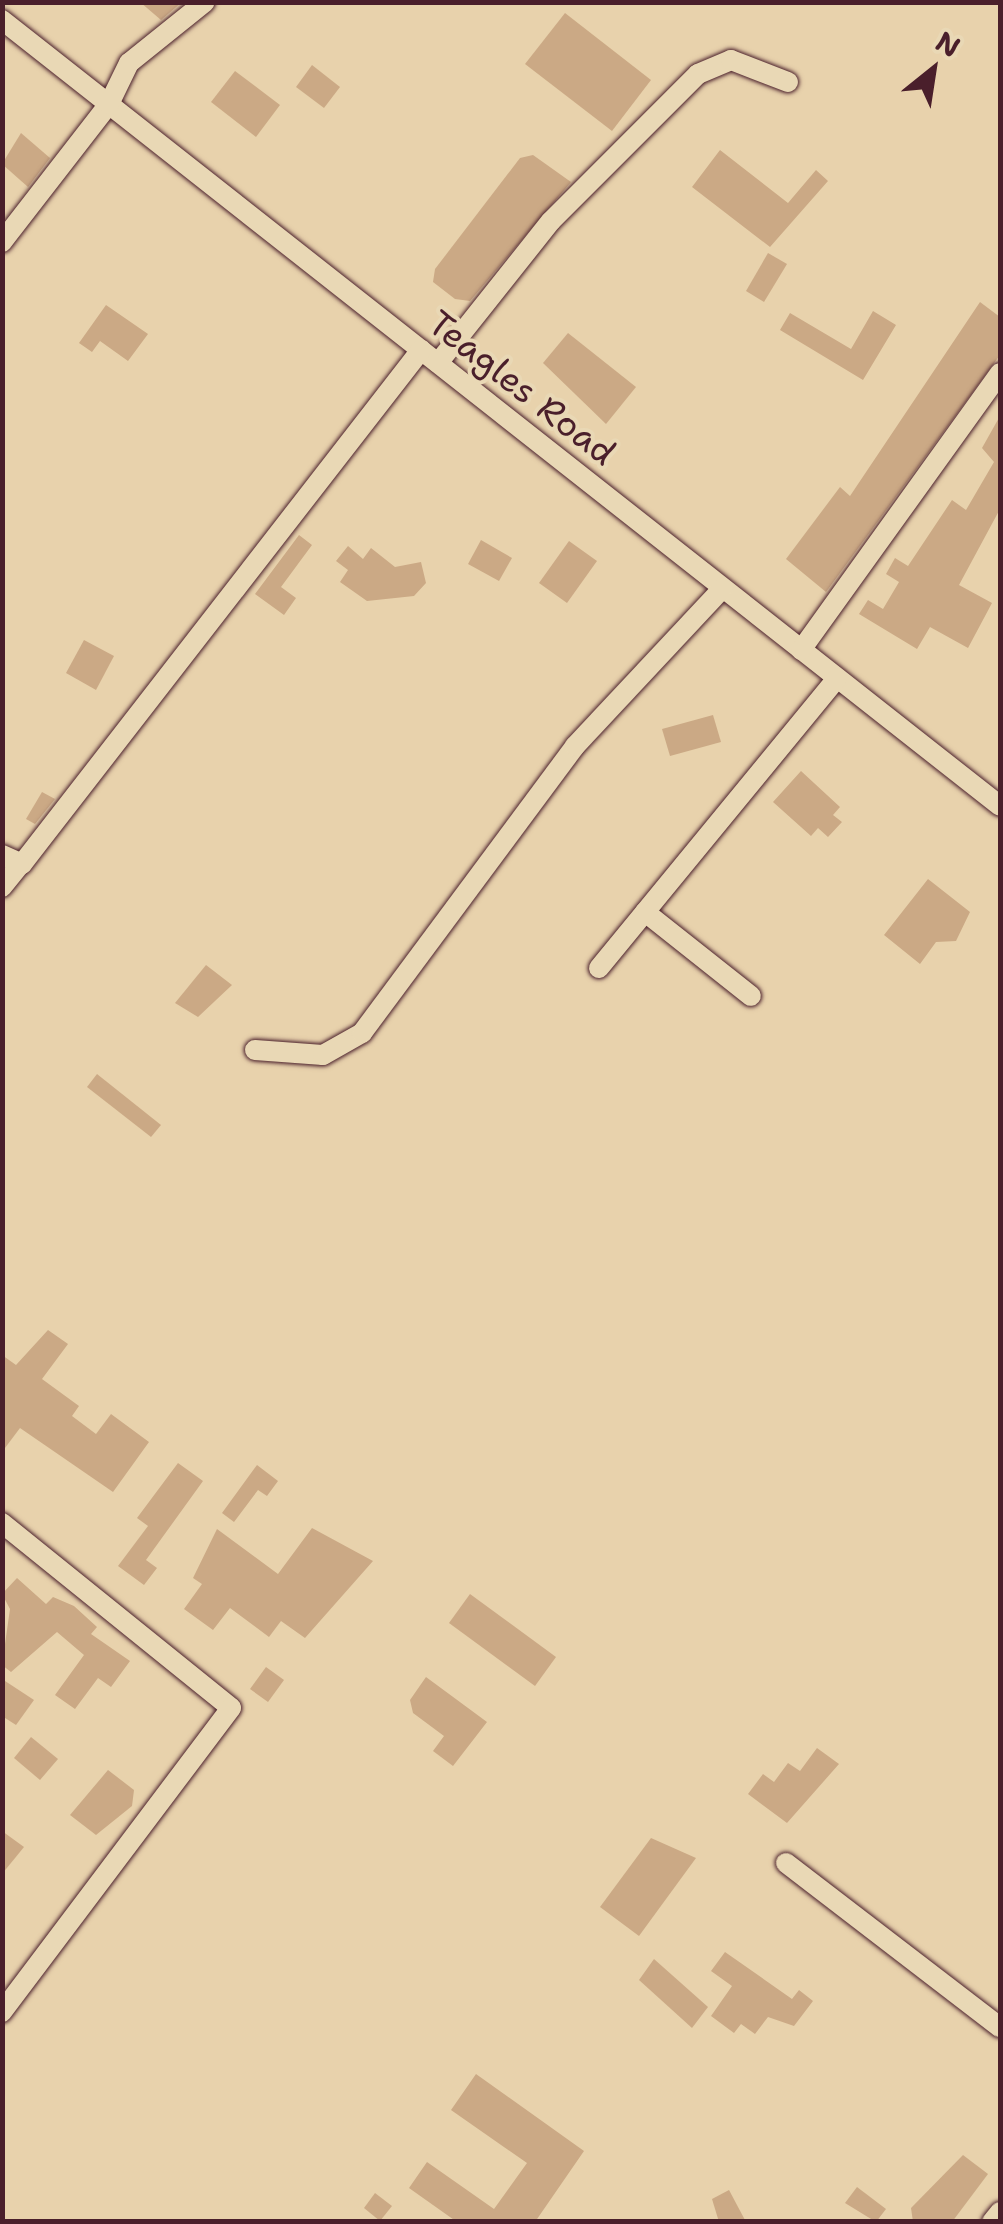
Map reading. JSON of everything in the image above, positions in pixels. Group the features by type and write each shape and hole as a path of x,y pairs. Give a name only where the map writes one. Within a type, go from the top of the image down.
{"street":[{"path":"2,242 109,104 128,63 205,2"},
{"name":"Teagles Road","path":"2,20 1000,806"},
{"path":"2,887 11,860 429,356 551,221 698,74 731,60 788,82"},
{"path":"802,650 1000,373"},
{"path":"255,1050 323,1055 362,1033 575,746 723,588"},
{"path":"599,968 837,678"},
{"path":"645,912 752,996"},
{"path":"2,1524 230,1708 2,2012"},
{"path":"786,1863 1000,2027"},
{"path":"992,2222 1000,2212"}],"building":[{"path":"140,2 182,2 161,20"},
{"path":"565,13 651,80 612,131 525,64"},
{"path":"312,65 340,87 324,108 296,87"},
{"path":"235,71 280,105 256,137 211,102"},
{"path":"21,133 50,158 28,187 2,164"},
{"path":"720,150 788,203 816,170 828,181 770,247 692,187"},
{"path":"533,155 571,182 470,301 455,299 433,282 435,269 520,158"},
{"path":"768,253 787,264 764,302 746,291"},
{"path":"980,302 1000,317 1000,355 826,592 786,559 840,487 850,496"},
{"path":"106,305 148,334 128,361 100,341 92,352 79,343"},
{"path":"873,311 896,325 863,380 780,330 790,313 851,349"},
{"path":"568,333 636,387 606,424 543,363"},
{"path":"1000,416 1000,509 959,585 992,603 968,648 930,627 917,649 859,614 868,600 883,609 899,582 886,574 895,558 908,566 952,500 966,510 994,462 982,448"},
{"path":"299,535 312,545 281,587 296,598 284,615 255,594"},
{"path":"481,540 512,558 499,581 468,564"},
{"path":"569,541 597,561 567,603 539,583"},
{"path":"348,546 363,559 371,548 395,567 421,562 426,583 414,596 367,601 340,582 348,570 336,561"},
{"path":"84,640 114,656 96,690 66,673"},
{"path":"713,715 721,742 670,756 662,729"},
{"path":"801,771 840,807 833,815 842,822 828,837 818,828 811,836 773,802"},
{"path":"42,792 55,799 35,824 26,819"},
{"path":"928,879 970,912 956,941 936,942 920,964 884,935"},
{"path":"206,965 232,985 198,1017 175,1003"},
{"path":"97,1074 161,1125 151,1137 87,1087"},
{"path":"48,1330 68,1344 42,1379 79,1406 72,1416 96,1434 111,1414 149,1442 113,1492 20,1428 2,1452 2,1355 16,1365"},
{"path":"178,1463 203,1481 146,1560 157,1568 144,1585 118,1566 148,1526 137,1518"},
{"path":"257,1465 278,1481 267,1496 258,1490 234,1522 222,1513"},
{"path":"312,1528 373,1561 305,1638 281,1621 269,1637 230,1608 213,1630 184,1609 202,1584 193,1578 217,1529 278,1574"},
{"path":"17,1578 46,1604 53,1597 74,1606 97,1627 91,1634 130,1661 111,1687 98,1678 75,1709 55,1695 84,1655 57,1632 11,1672 2,1665 10,1609 2,1594"},
{"path":"470,1594 556,1657 535,1686 449,1623"},
{"path":"266,1667 284,1680 268,1702 250,1689"},
{"path":"426,1677 487,1722 453,1766 433,1751 444,1736 413,1713 410,1700"},
{"path":"2,1679 34,1700 16,1725 2,1716"},
{"path":"31,1737 58,1759 40,1780 14,1758"},
{"path":"817,1748 839,1764 787,1823 748,1794 763,1774 774,1782 788,1763 800,1771"},
{"path":"108,1770 134,1790 132,1806 96,1835 70,1815"},
{"path":"2,1831 24,1847 2,1874"},
{"path":"651,1838 696,1858 639,1936 600,1907"},
{"path":"725,1952 792,1999 799,1990 813,2001 794,2026 768,2017 755,2034 741,2024 734,2033 711,2016 732,1986 711,1971"},
{"path":"654,1959 708,2007 692,2028 639,1980"},
{"path":"476,2074 584,2151 535,2222 457,2222 409,2188 427,2162 494,2209 527,2163 451,2110"},
{"path":"963,2155 988,2174 952,2222 913,2222 911,2208"},
{"path":"857,2187 886,2209 876,2222 845,2203"},
{"path":"729,2190 746,2222 719,2222 712,2199"},
{"path":"375,2193 392,2206 380,2221 364,2208"}]}
